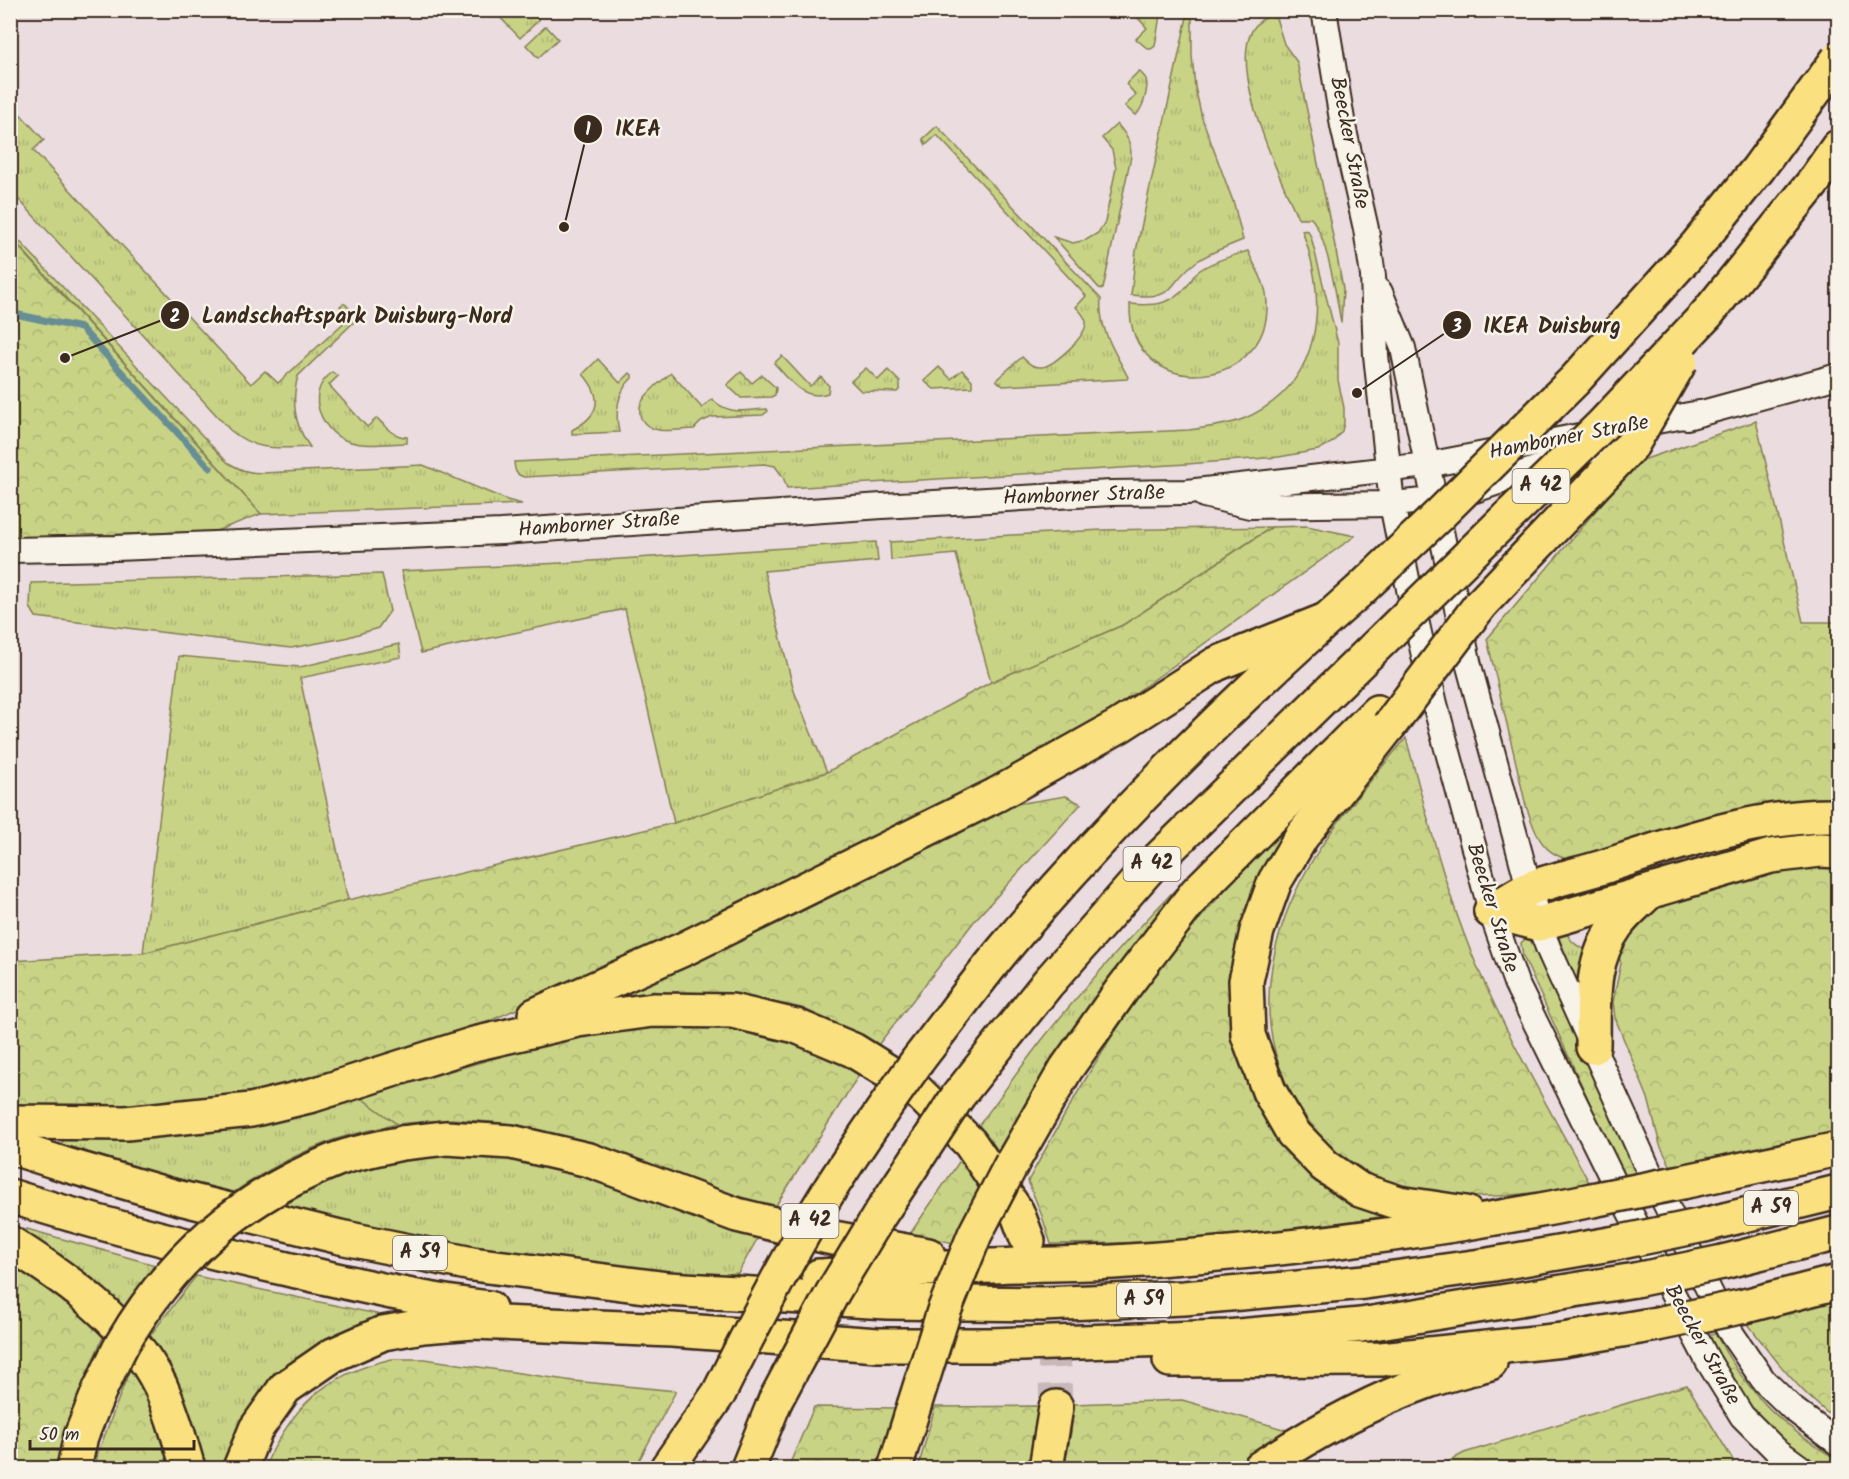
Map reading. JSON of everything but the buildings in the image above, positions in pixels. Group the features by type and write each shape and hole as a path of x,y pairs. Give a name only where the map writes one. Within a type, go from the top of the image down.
{"highway":[{"name":"A 42","path":"687,1468 719,1393 756,1319 814,1215 864,1137 918,1060 1004,949 1107,833 1200,738 1442,513 1575,380 1689,254 1758,169 1839,59"},
{"name":"A 42","path":"748,1468 775,1401 833,1292 879,1216 958,1096 1047,984 1148,869 1602,425 1707,314 1839,147"},
{"path":"1500,1219 1399,1203 1360,1190 1325,1167 1293,1133 1269,1091 1248,1035 1246,981 1257,931 1275,881 1302,836 1387,715 1480,605 1632,445 1707,314"},
{"path":"474,1044 686,948 996,795 1119,726 1216,664 1326,620"},
{"path":"895,1468 944,1311 975,1234 1012,1162 1066,1069 1120,991 1196,893 1387,715"},
{"path":"1491,911 1529,889 1664,848 1757,824 1817,815 1839,816"},
{"path":"1491,911 1539,924 1771,856 1820,850 1839,851"},
{"path":"1593,1047 1595,972 1601,953 1616,926 1649,891"},
{"path":"10,1122 126,1123 251,1110 313,1095 474,1044 579,1020 653,1010 732,1011 796,1026 853,1050 915,1088 970,1143 1017,1212 1028,1241"},
{"path":"74,1468 81,1436 122,1344 154,1298 190,1253 226,1220 278,1186 338,1159 402,1143 446,1138 511,1142 589,1160 737,1215 828,1237 989,1266"},
{"name":"A 59","path":"10,1147 176,1197 340,1237 472,1264 668,1289 887,1302 1042,1304 1184,1298 1365,1282 1488,1265 1617,1243 1704,1225 1839,1192"},
{"path":"668,1289 891,1270 1114,1262 1347,1240 1500,1219 1839,1149"},
{"name":"A 59","path":"10,1196 190,1247 331,1279 465,1305 672,1330 878,1345 991,1345 1227,1337 1360,1325 1635,1280 1723,1262 1839,1233"},
{"path":"10,1243 73,1284 105,1312 138,1350 159,1384 178,1431 188,1468"},
{"path":"991,1345 1030,1359 1381,1359 1563,1340 1745,1306 1839,1282"},
{"path":"240,1468 256,1429 285,1388 333,1355 383,1333 423,1326 473,1322 672,1330"},
{"path":"1260,1468 1299,1442 1364,1408 1428,1381 1563,1340"},
{"path":"667,1468 719,1393"},
{"path":"1046,1468 1056,1407"}],"street":[{"name":"Beecker Straße","path":"1324,10 1343,126 1366,230 1373,276 1376,354 1392,504 1434,704 1491,911 1516,982 1613,1180 1708,1361 1742,1416 1775,1449 1801,1468"},
{"name":"Beecker Straße","path":"1373,276 1403,348 1468,666 1539,924 1649,1171 1729,1330 1764,1381 1793,1409 1839,1443"},
{"name":"Hamborner Straße","path":"1187,492 1250,506 1392,504 1435,500 1475,490 1700,413 1839,376"},
{"name":"Hamborner Straße","path":"10,550 116,548 501,532 882,506 1111,493 1187,492 1427,465 1700,413"}],"green space":[{"path":"497,10 531,11 539,20 520,38 495,12"},
{"path":"1142,11 1158,11 1160,15 1155,46 1151,49 1136,39 1147,28 1137,17"},
{"path":"1187,17 1192,18 1195,87 1202,118 1234,204 1243,240 1213,252 1196,262 1164,293 1146,296 1131,295 1136,251"},
{"path":"1267,17 1276,18 1284,44 1297,62 1343,289 1341,323 1322,238 1311,218 1298,218 1267,145 1248,82 1246,53 1252,31"},
{"path":"546,26 558,39 538,58 526,45"},
{"path":"1139,71 1146,79 1147,88 1141,107 1135,115 1125,106 1136,95 1126,84"},
{"path":"11,104 44,140 33,150 251,384 265,371 278,383 350,317 340,306 343,304 357,316 357,319 298,376 295,413 300,430 310,447 277,448 258,445 230,430 11,191"},
{"path":"1117,124 1127,138 1131,156 1103,289 1099,288 1054,237 1073,243 1086,240 1098,233 1105,222 1116,168 1112,150 1102,138"},
{"path":"937,126 1101,299 1105,330 1127,379 1003,386 996,380 1022,357 1033,366 1042,367 1054,362 1069,349 1085,328 1085,318 1076,307 1086,296 937,135 926,145 923,139"},
{"path":"1302,230 1308,231 1311,237 1338,343 1338,380 1344,408 1342,431 1333,442 1318,450 1279,457 1187,464 787,488 775,466 764,464 524,477 515,470 514,462 1189,430 1237,421 1270,404 1290,385 1304,364 1313,339 1316,313 1315,286"},
{"path":"10,231 227,462 236,467 248,472 263,473 423,465 522,504 261,514 11,237"},
{"path":"10,237 261,514 216,531 11,538"},
{"path":"1248,251 1266,293 1264,326 1251,351 1229,367 1202,375 1176,372 1152,360 1136,337 1130,304 1162,303 1176,297 1201,269"},
{"path":"782,356 810,386 821,377 829,386 828,393 811,394 797,387 774,363"},
{"path":"598,359 620,383 630,373 632,375 618,403 619,432 572,434 572,430 589,418 596,405 594,390 583,374"},
{"path":"939,367 951,379 962,370 972,380 972,387 934,389 924,381"},
{"path":"866,368 878,380 888,370 900,382 900,389 897,392 861,391 851,381"},
{"path":"332,372 338,376 329,385 367,427 377,418 394,433 407,437 407,443 371,445 351,442 329,428 320,413 318,395 321,385"},
{"path":"741,372 752,383 762,375 776,388 775,395 741,398 727,385"},
{"path":"671,373 702,408 712,399 731,410 767,409 768,411 763,415 712,417 701,422 694,429 665,431 651,428 641,418 641,404 649,393"},
{"path":"1756,421 1803,622 1838,622 1838,805 1579,861 1557,856 1543,844 1538,836 1526,806 1487,639 1637,462"},
{"path":"1307,526 1355,536 1117,706 1062,742 954,801 660,946 437,1044 252,1101 66,1111 11,1103 11,961 143,953 348,900 674,823 827,772 991,682 1123,625 1272,527"},
{"path":"1272,527 1123,625 991,682 956,554 891,560 890,542 1102,530"},
{"path":"876,542 878,561 764,571 794,691 827,772 674,823 625,609 421,653 401,571 561,563"},
{"path":"382,574 390,611 378,628 345,638 291,648 36,617 30,607 31,583"},
{"path":"399,644 401,657 300,678 348,900 143,953 179,656 300,667"},
{"path":"1406,738 1443,873 1471,952 1512,1041 1590,1184 1529,1193 1468,1197 1428,1193 1396,1184 1352,1165 1334,1152 1310,1123 1283,1077 1275,1053 1269,1003 1270,978 1282,926 1304,874 1319,850 1352,804"},
{"path":"1294,771 1297,774 1067,1048 999,1152 979,1125 1041,1041 1138,929"},
{"path":"1314,793 1264,873 1254,1095 1400,1216 1314,1230 1226,1238 1051,1244 1028,1181 1078,1092 1133,1005 1175,949"},
{"path":"1066,796 1081,804 976,919 878,1045 802,1008 733,994 677,992 604,1000 999,807"},
{"path":"1838,864 1838,1134 1672,1169 1660,1145 1648,1098 1615,1018 1613,1002 1621,963 1619,957 1611,951 1643,910 1758,870"},
{"path":"1565,930 1573,942 1592,953 1580,990 1557,933"},
{"path":"1525,939 1533,939 1638,1176 1624,1178 1523,956 1521,943"},
{"path":"655,1025 727,1025 792,1038 862,1070 773,1210 738,1200 597,1144 515,1124 452,1119 397,1124 360,1097 579,1034"},
{"path":"360,1097 397,1124 349,1135 320,1145 282,1163 234,1192 171,1177 61,1144 67,1135"},
{"path":"450,1151 511,1154 586,1172 760,1234 738,1273 705,1276 671,1274 477,1249 283,1206 325,1183 369,1165 399,1157"},
{"path":"963,1156 983,1183 954,1243 910,1234"},
{"path":"27,1229 155,1265 121,1310 25,1237"},
{"path":"10,1264 64,1298 103,1337 76,1402 55,1468 11,1468"},
{"path":"196,1276 377,1314 374,1323 225,1468 206,1468 196,1433 183,1401 149,1337"},
{"path":"1838,1298 1838,1421 1801,1388 1748,1324"},
{"path":"1715,1333 1726,1354 1752,1390 1800,1435 1838,1460 1838,1468 1819,1468 1796,1453 1747,1408 1705,1335"},
{"path":"392,1359 425,1359 573,1381 676,1391 635,1468 264,1468 287,1427 313,1396 347,1374"},
{"path":"130,1369 149,1399 161,1432 170,1468 95,1468 98,1453"},
{"path":"1687,1385 1733,1460 1732,1468 1437,1468 1464,1453"},
{"path":"1182,1400 1290,1431 1233,1468 1064,1468 1074,1404"},
{"path":"1038,1406 1030,1468 918,1468 935,1407"},
{"path":"814,1407 897,1408 879,1468 788,1468"}],"waterway":[{"path":"10,313 81,328 210,468"}],"tunnel":[{"path":"1028,1241 1045,1285 1054,1349 1056,1407"}],"place":[{"name":"IKEA","path":"564,227"},
{"name":"Landschaftspark Duisburg-Nord","path":"65,358"},
{"name":"IKEA Duisburg","path":"1357,393"}]}
